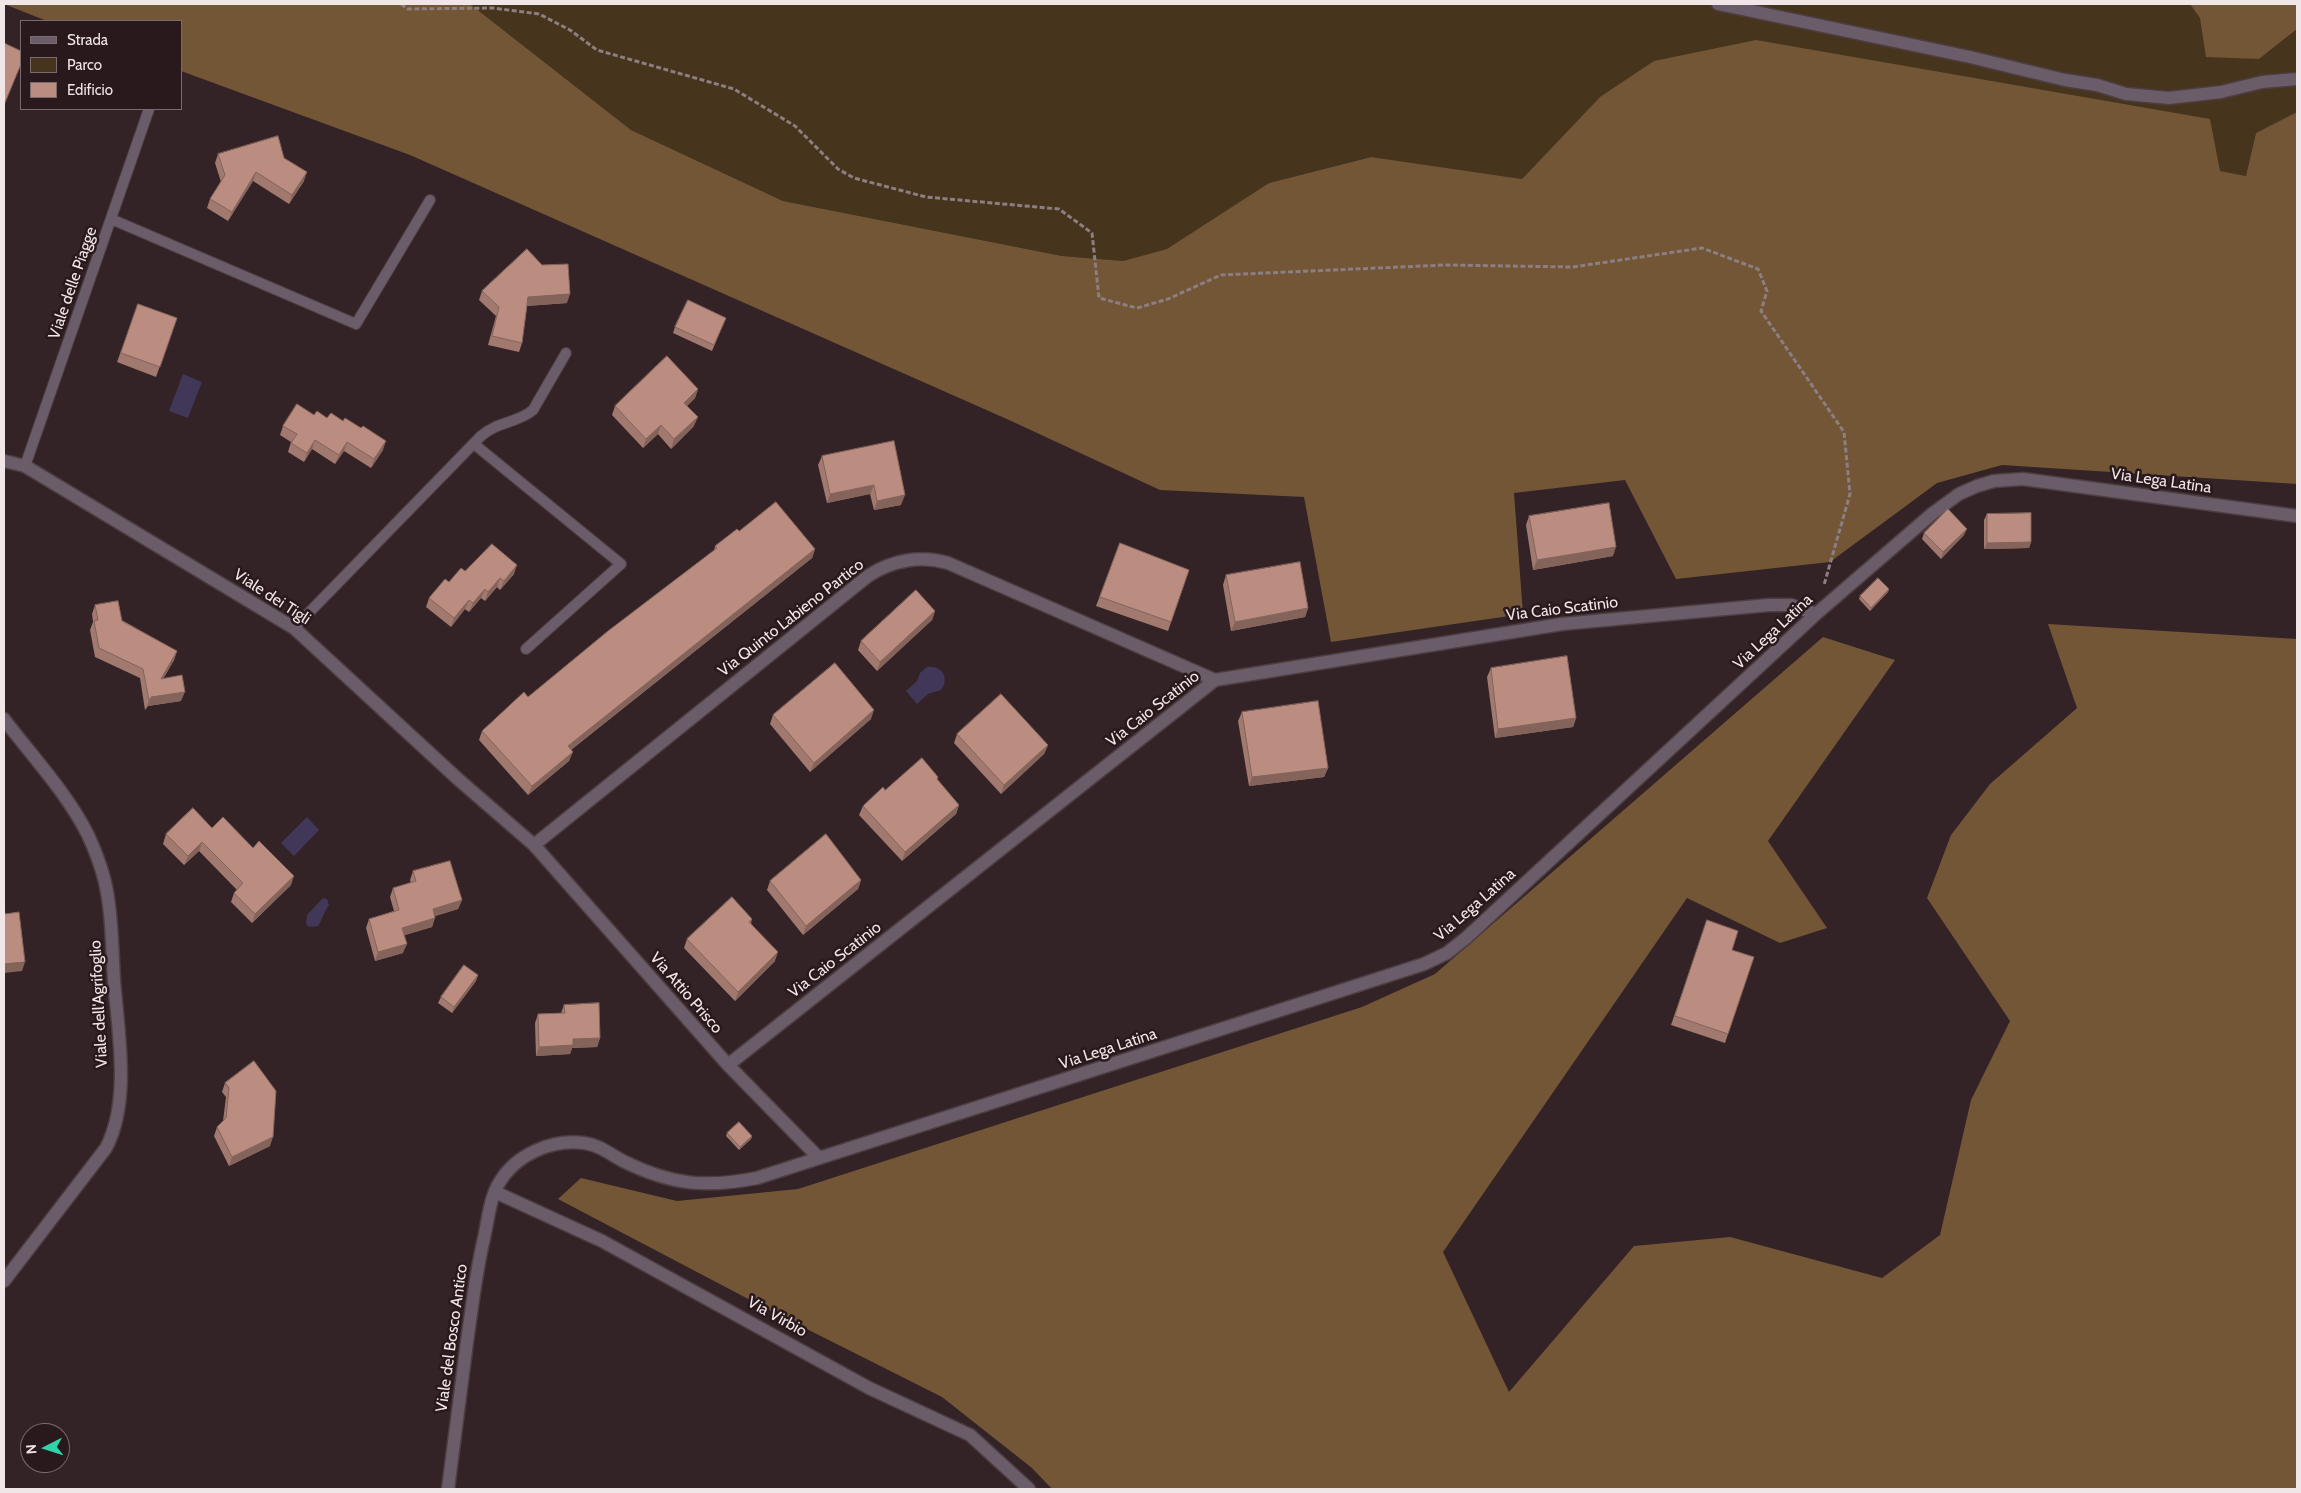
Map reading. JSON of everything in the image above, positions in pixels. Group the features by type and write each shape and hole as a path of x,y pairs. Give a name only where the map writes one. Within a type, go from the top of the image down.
{"street":[{"path":"1718,4 1970,57 2065,80 2097,85 2126,94 2169,98 2221,92 2262,82 2297,79"},
{"name":"Viale dei Tigli","path":"4,461 25,466 294,628 459,780 534,845"},
{"name":"Via Lega Latina","path":"495,1192 500,1181 517,1162 541,1148 558,1144 589,1144 663,1178 678,1182 707,1185 757,1178 1391,977 1447,953 1466,938 1816,614 1941,506 1969,489 1994,481 2023,479 2297,516"},
{"name":"Via Quinto Labieno Partico","path":"534,845 868,576 881,568 899,562 925,559 948,564 1215,680"},
{"name":"Via Caio Scatinio","path":"728,1066 1215,680 1512,631 1610,618 1775,605 1791,606 1816,614"},
{"name":"Viale dell'Agrifoglio","path":"4,719 78,817 98,859 105,882 111,924 120,1074 116,1121 106,1148 4,1281"},
{"name":"Via Attio Prisco","path":"534,845 728,1066 819,1158"},
{"name":"Viale del Bosco Antico","path":"448,1489 478,1263 495,1192"},
{"name":"Via Virbio","path":"495,1192 602,1241 869,1388 970,1435 1029,1489"}],"lane":[{"name":"Viale delle Piagge","path":"25,466 149,110"},
{"path":"111,219 356,324 430,200"},
{"path":"294,628 474,444 496,424 527,415 533,410 566,353"},
{"path":"474,444 621,564 526,649"}],"path":[{"path":"401,4 408,9 493,8 539,14 570,30 598,50 734,89 795,126 838,169 854,178 926,197 1059,209 1092,233 1100,298 1137,308 1168,299 1221,274 1445,265 1573,268 1702,248 1758,269 1767,291 1761,311 1844,432 1850,494 1824,586"}],"green space":[{"path":"470,4 2190,4 2200,18 2259,59 2297,29 2297,112 2256,133 2246,176 2220,171 1600,97 1522,179 1370,157 1269,183 1168,249 1123,261 1062,256 783,201 631,130"}],"shaded area":[{"path":"4,4 470,4 631,130 783,201 1062,256 1123,261 1167,249 1269,183 1371,157 1522,179 1600,97 1654,61 1756,40 2210,119 2220,171 2246,176 2256,133 2297,112 2297,484 2002,465 1937,483 1830,562 1676,579 1625,480 1514,493 1523,614 1331,642 1304,497 1160,490 1009,420 410,155 182,71 182,20 44,20"},
{"path":"2190,4 2297,4 2297,29 2259,59 2206,57 2200,18"},
{"path":"183,374 202,382 188,418 169,411"},
{"path":"2048,624 2297,639 2297,1489 1052,1489 1032,1468 942,1397 773,1312 558,1199 581,1178 677,1201 798,1189 1362,1007 1435,974 1823,637 1895,660 1768,841 1827,928 1780,943 1687,898 1443,1252 1509,1392 1634,1246 1730,1237 1882,1278 1940,1235 1971,1100 2010,1021 1927,898 1951,835 1990,784 2077,708"},
{"path":"927,667 937,668 943,673 944,685 941,690 928,694 917,704 906,691 917,681 920,673"},
{"path":"307,817 319,830 294,856 281,843"},
{"path":"323,898 327,899 329,905 318,926 309,927 306,924 307,915"}],"building":[{"path":"4,43 20,51 20,66 4,105"},
{"path":"278,136 284,158 307,172 292,195 256,172 232,212 210,199 225,175 218,154"},
{"path":"527,249 542,265 568,264 570,294 528,297 522,343 492,336 499,307 482,291"},
{"path":"688,300 726,318 714,345 675,327"},
{"path":"138,304 177,318 160,367 121,353"},
{"path":"667,356 698,389 684,403 698,417 674,439 661,425 646,439 615,406"},
{"path":"297,404 314,415 317,411 327,418 331,413 343,421 345,418 361,428 363,426 386,441 374,459 347,442 339,455 315,440 307,453 291,443 297,434 283,426"},
{"path":"894,441 905,495 877,501 874,485 830,494 822,456"},
{"path":"776,502 815,549 568,746 573,752 532,786 482,731 524,692 528,697 608,631 717,548 715,546 737,529 739,531"},
{"path":"1609,503 1616,547 1537,560 1529,516"},
{"path":"1948,509 1967,529 1943,552 1924,533"},
{"path":"2031,513 2031,542 1987,543 1987,514"},
{"path":"1120,543 1189,570 1171,622 1100,597"},
{"path":"492,544 517,565 504,581 500,578 488,592 485,589 473,603 469,600 454,618 429,598 445,579 449,582 461,568 465,571"},
{"path":"1300,562 1308,608 1235,622 1226,575"},
{"path":"1878,578 1889,589 1871,608 1860,596"},
{"path":"916,590 935,611 880,662 861,641"},
{"path":"118,601 122,621 177,651 161,679 182,675 185,692 151,697 149,701 143,669 99,648 94,621 98,620 95,605"},
{"path":"1567,656 1576,718 1498,729 1491,668"},
{"path":"835,663 874,710 814,763 773,715"},
{"path":"1001,694 1048,745 1004,785 957,734"},
{"path":"1318,701 1328,768 1252,777 1242,712"},
{"path":"922,758 959,805 905,852 863,806 883,787 885,790"},
{"path":"193,808 212,828 223,817 253,848 259,841 294,876 255,914 234,893 243,883 202,842 188,856 166,834"},
{"path":"826,834 861,880 806,926 770,881"},
{"path":"450,861 462,900 433,909 435,918 402,928 407,944 378,952 369,919 399,910 393,888 416,881 413,871"},
{"path":"732,897 752,919 749,922 778,952 738,992 687,939"},
{"path":"4,907 5,914 19,912 25,962 4,964"},
{"path":"1707,920 1738,931 1732,950 1754,957 1728,1034 1675,1016"},
{"path":"464,965 478,975 454,1007 441,997"},
{"path":"599,1003 600,1038 573,1039 573,1045 539,1047 538,1014 565,1013 564,1005"},
{"path":"254,1061 276,1091 273,1137 232,1157 217,1127 226,1118 229,1088 225,1083"},
{"path":"739,1122 752,1136 740,1147 727,1133"}]}
